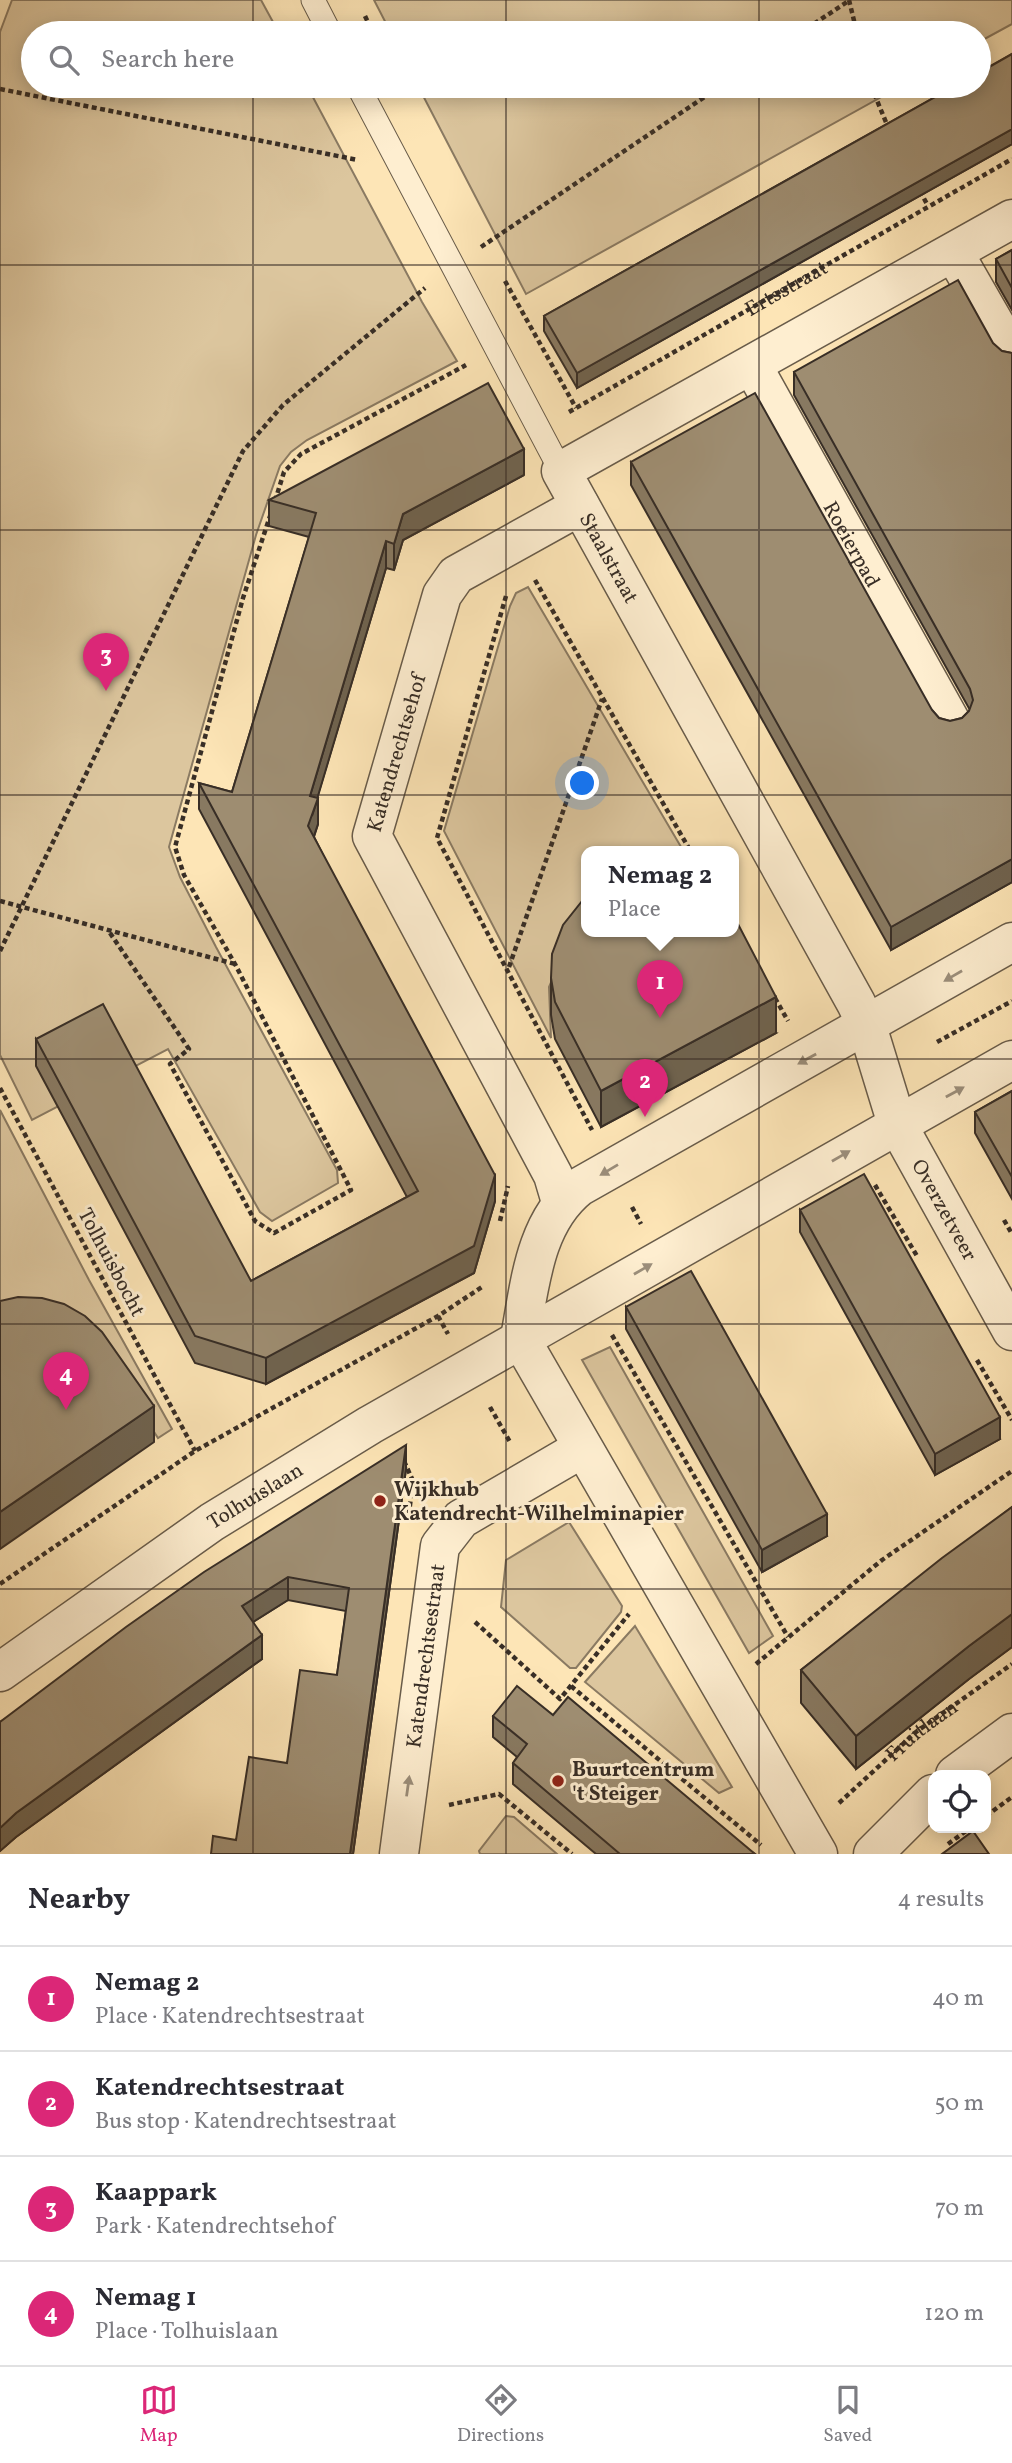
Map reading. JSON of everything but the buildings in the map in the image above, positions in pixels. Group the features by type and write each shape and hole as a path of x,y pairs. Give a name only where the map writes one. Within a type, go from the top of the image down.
{"street":[{"path":"561,471 1012,219"},
{"path":"954,253 1012,354"},
{"name":"Roeierpad","path":"751,365 951,722"},
{"name":"Staalstraat","path":"561,471 867,1026"},
{"name":"Katendrechtsehof","path":"561,1202 553,1175 372,836 442,595 456,575 580,506"},
{"path":"818,1854 581,1449 520,1338 537,1251 561,1202 611,1168 1012,942"},
{"path":"867,1026 897,1124"},
{"path":"520,1338 600,1312 897,1124 1012,1060"},
{"name":"Overzetveer","path":"897,1124 1012,1331"},
{"path":"537,1251 538,1273 557,1290 600,1312"},
{"name":"Tolhuislaan","path":"0,1672 220,1517 520,1338"},
{"name":"Katendrechtsestraat","path":"399,1854 440,1546 461,1519 581,1449"},
{"path":"962,1770 1012,1733"},
{"path":"873,1854 928,1799"}],"lane":[{"path":"313,0 324,21"},
{"name":"Staalstraat","path":"364,98 561,471"}],"path":[{"path":"818,21 849,0 854,21"},
{"path":"0,89 21,93"},
{"path":"46,98 366,161"},
{"path":"474,251 703,98"},
{"path":"876,98 892,135"},
{"name":"Ertsstraat","path":"561,416 1012,159"},
{"path":"915,181 928,206"},
{"path":"484,244 490,256"},
{"path":"504,279 580,415"},
{"path":"0,951 243,451 283,405 431,283"},
{"path":"110,933 189,1049 170,1064 255,1221 274,1233 351,1190 235,964 184,875 175,847 243,598 284,472 301,454 473,361"},
{"path":"533,575 688,846"},
{"path":"510,585 437,838 594,1134"},
{"path":"508,968 602,699"},
{"path":"0,901 110,933 235,964"},
{"path":"772,994 785,1017"},
{"path":"937,1042 1012,1001"},
{"name":"Tolhuisbocht","path":"0,1088 195,1451"},
{"path":"631,1205 644,1229"},
{"path":"0,1584 195,1451 482,1289"},
{"path":"600,1312 788,1637"},
{"path":"486,1400 514,1449"},
{"path":"752,1667 882,1560 1012,1471"},
{"path":"473,1636 477,1609"},
{"path":"475,1622 560,1699 632,1611"},
{"name":"Fruitlaan","path":"838,1804 916,1732 1012,1664"},
{"path":"571,1686 772,1854"},
{"path":"447,1793 445,1806 499,1794 572,1854"},
{"path":"991,1812 1012,1797"}],"shaded area":[{"path":"12,0 261,0 272,21 21,21 21,98 313,98 422,302 457,361 307,440 291,452 280,466 256,535 169,847 180,877 216,947 337,1170 338,1183 272,1221 260,1212 168,1049 32,1120 0,1055 0,32"},
{"path":"374,0 1012,0 1012,24 991,35 991,21 385,21"},
{"path":"424,98 879,98 526,294"},
{"path":"528,587 680,846 581,846 581,931 567,946 549,987 551,1038 444,831 516,593"},
{"path":"0,1110 89,1280 172,1429 158,1438 115,1371 0,1326"},
{"path":"610,1347 773,1636 749,1653 582,1360"},
{"path":"569,1522 622,1606 621,1612 576,1668 570,1668 501,1607 506,1560"},
{"path":"635,1626 732,1787 719,1793 585,1682"},
{"path":"506,1816 514,1817 557,1854 480,1854 479,1851"}],"place":[{"name":"Kaappark","path":"106,691"},
{"name":"Nemag 2","path":"660,1018"},
{"name":"Katendrechtsestraat","path":"645,1117"},
{"name":"Nemag 1","path":"66,1410"},
{"name":"Wijkhub Katendrecht-Wilhelminapier","path":"380,1501"},
{"name":"Buurtcentrum 't Steiger","path":"558,1781"}]}
